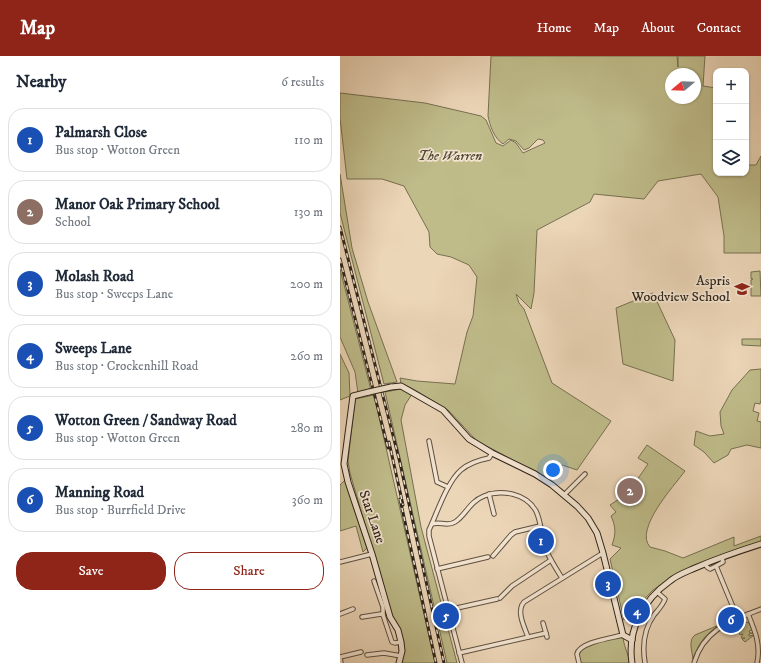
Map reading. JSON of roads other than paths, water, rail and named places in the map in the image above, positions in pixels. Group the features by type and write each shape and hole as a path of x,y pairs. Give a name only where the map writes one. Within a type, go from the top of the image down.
{"street":[{"name":"Star Lane","path":"399,663 401,656 401,642 398,630 390,617 372,554 348,482 344,464 353,396 390,387 401,386 443,410 469,439 492,453"},
{"path":"428,441 437,482 448,488"},
{"path":"462,663 437,569 429,536 429,530 448,488 461,470 475,462 489,458 492,453 535,474 564,495 588,518 597,532 622,635"},
{"path":"564,495 585,474"},
{"path":"432,524 436,523 449,525 456,522 469,505 482,496 499,492 508,493 527,501 536,511 546,551 562,578"},
{"path":"489,494 494,514"},
{"path":"493,556 515,532 540,526"},
{"path":"632,663 632,640 636,623 640,614 657,592 674,578 722,557 761,544"},
{"path":"528,637 520,611 524,602 603,553"},
{"path":"340,562 372,554"},
{"path":"437,569 488,557"},
{"path":"705,564 708,568 716,566 723,562 722,557"},
{"path":"448,610 498,598 512,586 552,560"},
{"path":"716,566 738,619"},
{"path":"374,581 383,607 392,642 395,644 401,642"},
{"path":"645,663 644,647 646,631 665,599 657,592"},
{"path":"694,663 701,646 711,633 722,626 761,609"},
{"path":"340,614 353,610"},
{"path":"362,617 381,614 384,615"},
{"path":"748,614 760,647 757,663"},
{"path":"459,653 528,637 546,635 543,623"},
{"path":"579,663 577,654 581,647 622,635 632,640"},
{"path":"341,663 340,657 361,652"},
{"path":"367,655 384,653 401,656"}],"railway":[{"path":"340,227 400,463 444,663"},
{"path":"340,259 388,448"},
{"path":"389,442 403,505"},
{"path":"400,499 436,663"}],"place":[{"name":"Aspris Woodview School","path":"742,289"},
{"name":"Manor Oak Primary School","path":"630,491"},
{"name":"Palmarsh Close","path":"541,541"},
{"name":"Molash Road","path":"608,584"},
{"name":"Sweeps Lane","path":"637,611"},
{"name":"Wotton Green / Sandway Road","path":"446,616"},
{"name":"Manning Road","path":"731,620"}],"park label":[{"name":"The Warren","path":"450,156"}]}
